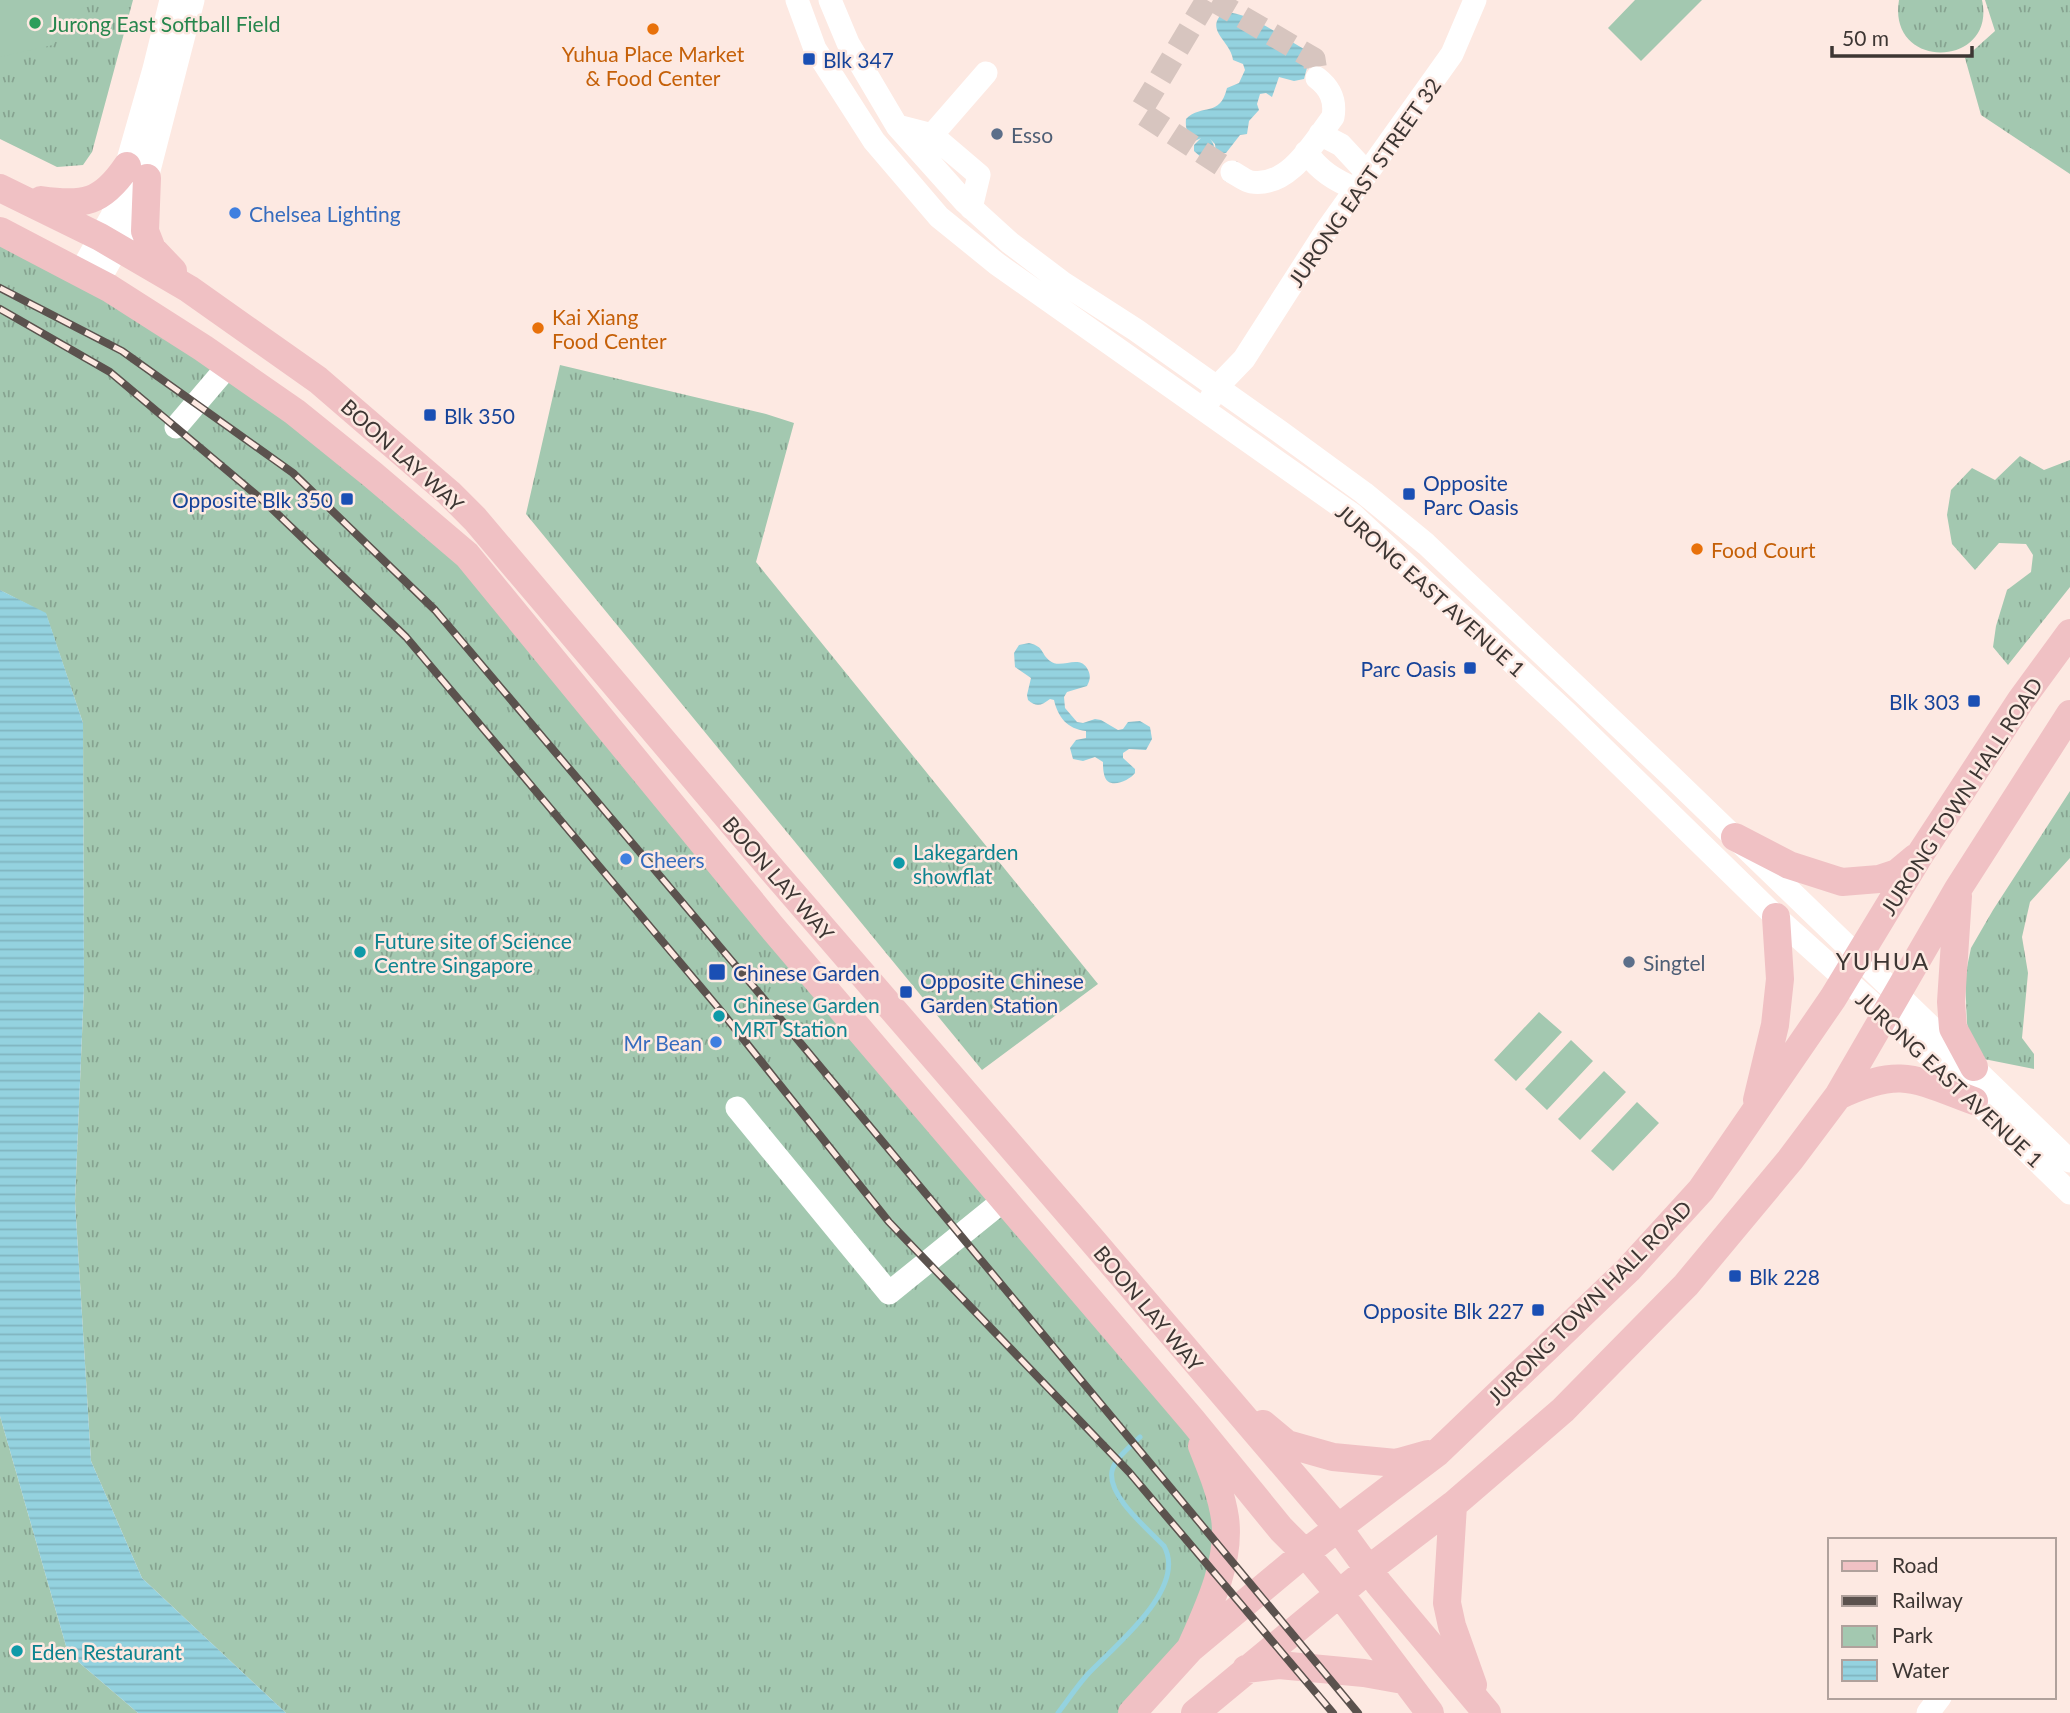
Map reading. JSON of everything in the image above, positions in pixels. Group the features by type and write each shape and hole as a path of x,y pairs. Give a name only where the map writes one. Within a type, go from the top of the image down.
{"main road":[{"path":"11,192 69,204 81,203 137,172 145,231 152,249 189,289"},
{"name":"BOON LAY WAY","path":"11,192 110,242 189,289 318,380 475,519 774,872 1339,1529 1378,1584 1483,1707"},
{"name":"BOON LAY WAY","path":"0,231 89,278 295,412 467,555 771,926 1192,1420 1281,1529 1306,1553 1430,1713"},
{"name":"JURONG TOWN HALL ROAD","path":"1132,1713 1190,1649 1306,1553 1438,1452 1628,1270 1701,1190 1851,968 1921,853 2021,700 2070,633"},
{"path":"1195,1713 1369,1569 1453,1505 1563,1410 1686,1285 1790,1160 1838,1096 1958,889 2070,714"},
{"path":"1735,837 1789,865 1842,882 1879,879 1897,873 1921,853"},
{"path":"1958,889 1953,1028 1974,1067"},
{"path":"1755,1113 1775,1025 1780,979 1776,917"},
{"path":"1838,1096 1864,1083 1907,1077 1974,1101"},
{"path":"1212,1382 1287,1444 1333,1457 1396,1463 1438,1452"},
{"path":"1190,1649 1219,1573 1226,1521 1220,1493 1192,1420"},
{"path":"1453,1505 1447,1603 1452,1626 1483,1707"},
{"path":"1246,1669 1279,1665 1364,1673 1403,1680"}],"street":[{"path":"89,278 110,242 130,225 137,172 171,0"},
{"path":"137,172 193,0"},
{"name":"JURONG EAST AVENUE 1","path":"797,0 815,49 874,141 939,217 997,264 1353,515 1632,776 1776,917 1851,968"},
{"name":"JURONG EAST AVENUE 1","path":"830,0 848,43 897,126 971,208 1009,242 1063,283 1223,391 1364,493 1426,544 1735,837 1851,968 1891,1005 1974,1067 2070,1161"},
{"name":"JURONG EAST STREET 32","path":"1211,414 1326,231 1452,54 1475,0"},
{"path":"932,135 986,73"},
{"path":"1232,172 1249,182 1264,182 1290,170 1333,117 1332,97 1326,85 1317,78"},
{"path":"897,126 932,135 978,175 971,208"},
{"path":"1313,143 1318,168 1333,179 1362,181"},
{"path":"1313,143 1341,145 1362,181"},
{"path":"176,427 228,366"},
{"path":"1522,672 1541,654"},
{"name":"JURONG EAST AVENUE 1","path":"1891,1005 1974,1101 2070,1193"},
{"path":"737,1108 889,1293 1004,1200"}],"green space":[{"path":"0,0 133,0 92,152 83,165 57,167 0,139"},
{"name":"Jurong East Softball Field","path":"0,0 88,0 53,45 0,57"},
{"path":"1635,0 1702,0 1641,61 1608,28"},
{"path":"1899,0 1982,0 1982,22 1974,39 1959,49 1942,52 1924,50 1909,40 1900,23"},
{"path":"1985,0 2070,0 2070,174 1981,115 1965,58 1995,31"},
{"path":"0,231 109,288 467,555 1192,1420 1220,1493 1202,1623 1132,1713 286,1713 142,1578 91,1461 75,1201 84,987 83,723 46,614 0,590"},
{"path":"560,365 794,423 756,562 1098,984 982,1070 526,514"},
{"path":"2020,456 2044,470 2070,460 2070,587 2008,665 1993,647 1996,626 2007,590 2031,572 2033,555 2026,544 1999,543 1975,570 1952,544 1947,515 1951,490 1972,468 1995,480"},
{"path":"2070,791 2070,858 2030,902 2022,937 2028,973 2022,1038 2034,1054 2034,1069 1984,1059 1969,1036 1967,1023 1965,977 1971,948"},
{"path":"1539,1012 1562,1032 1516,1081 1494,1060"},
{"path":"1571,1040 1593,1061 1547,1110 1525,1089"},
{"path":"1604,1071 1626,1092 1580,1140 1558,1119"},
{"path":"1637,1102 1659,1123 1613,1171 1591,1151"},
{"path":"0,1416 68,1653 138,1713 0,1713"}],"water":[{"path":"1224,12 1245,16 1304,49 1308,64 1304,79 1294,81 1279,77 1272,97 1266,93 1260,94 1257,104 1259,110 1249,121 1247,134 1240,135 1226,153 1216,153 1215,144 1210,139 1214,146 1212,156 1202,158 1194,151 1194,145 1201,138 1195,141 1190,136 1186,119 1220,103 1227,88 1239,83 1245,70 1243,64 1233,60 1217,30 1218,18"},
{"path":"0,590 46,613 83,723 84,987 75,1201 91,1461 142,1578 286,1713 138,1713 68,1653 0,1416"},
{"path":"1029,643 1038,646 1054,663 1075,662 1085,665 1090,674 1087,686 1067,692 1064,697 1065,708 1077,722 1101,720 1118,730 1123,729 1128,722 1140,721 1150,727 1152,739 1146,750 1129,749 1123,753 1123,758 1135,769 1132,776 1118,783 1109,782 1104,774 1103,762 1095,757 1083,761 1073,759 1070,748 1076,740 1086,738 1086,731 1074,728 1064,721 1054,700 1037,705 1028,700 1031,678 1015,667 1014,653 1019,645"}],"waterway":[{"path":"1058,1713 1088,1674 1144,1616 1166,1580 1169,1563 1164,1546 1130,1512 1112,1481 1116,1461 1140,1437"}],"tunnel":[{"path":"1207,0 1140,112 1232,172"},
{"path":"1213,0 1314,59 1317,78"}],"railway":[{"path":"0,288 122,351 293,473 435,610 753,986 1358,1713"},
{"path":"0,309 110,372 267,504 406,637 721,1011 889,1222 1129,1472 1333,1713"}],"place":[{"name":"Jurong East Softball Field","path":"35,23"},
{"name":"Yuhua Place Market & Food Center","path":"653,29"},
{"name":"Blk 347","path":"809,59"},
{"name":"Esso","path":"997,134"},
{"name":"Chelsea Lighting","path":"235,213"},
{"name":"Kai Xiang Food Center","path":"538,328"},
{"name":"Blk 350","path":"430,415"},
{"name":"Opposite Parc Oasis","path":"1409,494"},
{"name":"Opposite Blk 350","path":"347,499"},
{"name":"Food Court","path":"1697,549"},
{"name":"Parc Oasis","path":"1470,668"},
{"name":"Blk 303","path":"1974,701"},
{"name":"Cheers","path":"626,859"},
{"name":"Lakegarden showflat","path":"899,863"},
{"name":"Future site of Science Centre Singapore","path":"360,952"},
{"name":"Singtel","path":"1629,962"},
{"name":"Chinese Garden","path":"717,972"},
{"name":"Opposite Chinese Garden Station","path":"906,992"},
{"name":"Chinese Garden MRT Station","path":"719,1016"},
{"name":"Mr Bean","path":"716,1042"},
{"name":"Blk 228","path":"1735,1276"},
{"name":"Opposite Blk 227","path":"1538,1310"},
{"name":"Eden Restaurant","path":"17,1651"}],"district":[{"name":"YUHUA","path":"1883,960"}]}
